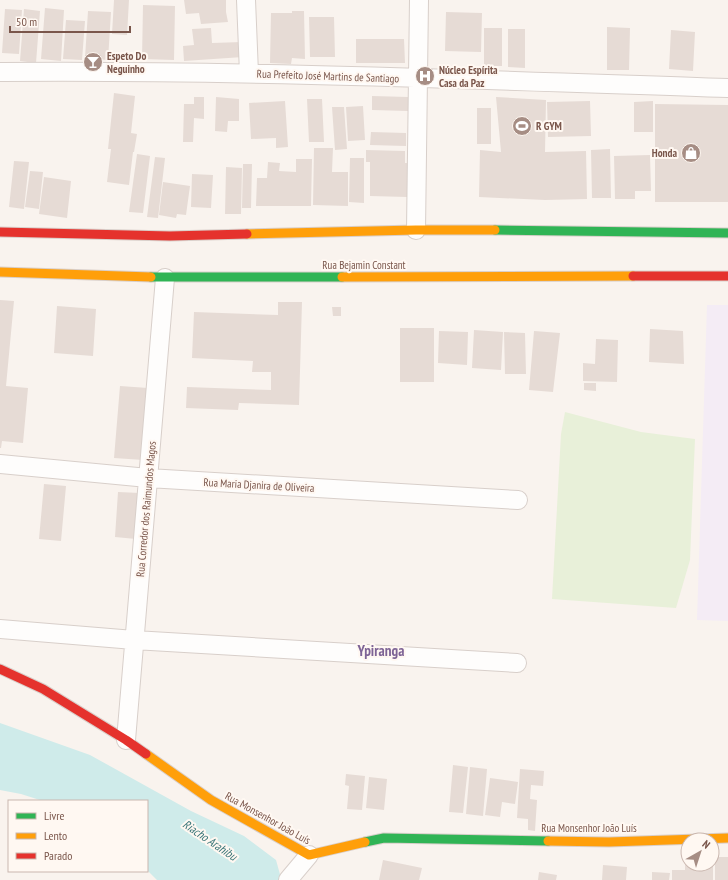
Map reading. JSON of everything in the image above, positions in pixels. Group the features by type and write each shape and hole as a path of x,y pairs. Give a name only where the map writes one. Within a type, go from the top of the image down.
{"main road":[{"path":"0,232 170,236 416,230 728,233"},
{"name":"Rua Bejamin Constant","path":"0,272 165,278 728,276"},
{"name":"Rua Monsenhor João Luís","path":"0,669 44,689 126,740 211,800 309,855 384,838 609,842 728,838"}],"street":[{"path":"246,0 249,73"},
{"path":"416,230 419,0"},
{"name":"Rua Prefeito José Martins de Santiago","path":"0,72 102,71 249,73 728,88"},
{"name":"Rua Corredor dos Raimundos Magos","path":"126,740 165,278"},
{"name":"Rua Maria Djanira de Oliveira","path":"0,464 148,478 518,500"},
{"path":"0,629 134,640 517,663"},
{"path":"288,880 309,855"}],"shaded area":[{"path":"707,305 728,305 728,621 697,620"}],"green space":[{"path":"565,412 641,432 695,439 690,560 676,608 552,599 561,434"}],"water":[{"name":"Riacho Arahibu","path":"0,723 90,755 191,811 244,836 276,860 281,878 279,880 157,880 148,871 148,800 40,800 21,794 0,790"}],"building":[{"path":"114,0 129,0 127,35 112,34"},
{"path":"184,0 226,0 228,22 201,24 199,13 186,14"},
{"path":"143,5 175,6 174,60 142,59"},
{"path":"45,8 64,10 61,61 41,59"},
{"path":"5,9 22,10 19,54 2,53"},
{"path":"24,9 40,11 36,63 20,61"},
{"path":"88,11 111,12 108,60 85,58"},
{"path":"292,11 304,11 305,59 292,58 291,64 270,63 271,13 292,13"},
{"path":"446,12 482,13 481,52 445,51"},
{"path":"309,17 334,17 335,57 310,57"},
{"path":"66,20 85,21 82,60 63,59"},
{"path":"607,27 630,28 629,70 607,70"},
{"path":"211,28 212,43 242,42 243,57 184,61 183,46 194,45 192,29"},
{"path":"484,28 502,28 502,66 484,66"},
{"path":"508,29 525,29 525,68 508,67"},
{"path":"671,30 683,31 681,70 669,69"},
{"path":"683,31 695,32 693,71 681,70"},
{"path":"356,39 404,39 405,63 356,63"},
{"path":"114,93 135,96 131,133 137,134 129,185 107,182 111,149 108,149"},
{"path":"372,96 408,97 408,111 372,110"},
{"path":"194,97 204,97 204,119 194,118 193,142 183,142 184,104 194,104"},
{"path":"216,97 239,99 239,121 228,121 227,132 215,131"},
{"name":"R GYM","path":"496,97 546,100 545,152 586,151 587,199 545,200 479,197 480,150 501,152"},
{"path":"307,99 322,99 324,142 309,142"},
{"path":"285,101 288,147 276,148 276,138 251,139 249,103"},
{"path":"590,101 591,136 548,137 547,102"},
{"path":"653,101 653,132 634,132 634,102"},
{"name":"Honda","path":"655,104 728,105 728,202 655,202"},
{"path":"363,106 365,140 348,141 346,107"},
{"path":"332,107 344,107 347,149 335,150"},
{"path":"477,108 491,108 491,144 477,144"},
{"path":"371,132 406,133 406,146 370,145"},
{"path":"314,148 333,148 332,172 348,172 348,206 313,205"},
{"path":"610,149 611,198 592,198 591,150"},
{"path":"366,150 405,151 405,163 408,163 407,197 370,196 370,162 366,162"},
{"path":"137,154 150,156 143,213 129,212"},
{"path":"650,155 651,191 635,191 635,199 615,199 614,156"},
{"path":"155,157 165,158 158,218 147,217"},
{"path":"350,158 364,158 364,203 349,202"},
{"path":"296,159 312,159 311,206 256,206 257,178 267,178 268,162 280,163 279,171 296,172"},
{"path":"14,161 29,162 24,209 9,207"},
{"path":"243,164 252,164 251,208 242,208"},
{"path":"226,167 242,168 241,214 225,214"},
{"path":"30,171 43,172 39,209 25,207"},
{"path":"192,174 213,175 211,208 191,207"},
{"path":"44,177 71,181 67,218 39,214"},
{"path":"163,182 190,186 186,215 177,214 176,218 159,215"},
{"path":"0,300 14,301 6,386 28,388 23,443 2,441 1,448 0,448"},
{"path":"278,302 302,302 299,405 239,403 238,410 186,408 187,387 271,390 271,372 252,372 253,361 192,358 194,312 278,315"},
{"path":"57,306 96,309 93,356 54,353"},
{"path":"332,307 341,307 341,316 333,316"},
{"path":"400,328 434,328 434,382 400,382"},
{"path":"650,329 683,331 684,364 649,362"},
{"path":"474,330 503,332 501,370 472,368"},
{"path":"439,331 468,332 467,365 438,363"},
{"path":"534,331 560,333 553,392 529,390"},
{"path":"504,332 525,333 526,374 505,374"},
{"path":"596,339 618,340 617,382 583,381 583,363 595,364"},
{"path":"584,383 596,383 596,391 584,390"},
{"path":"120,386 148,388 143,460 114,458"},
{"path":"44,484 66,486 61,541 39,539"},
{"path":"118,492 140,493 136,539 115,537"},
{"path":"453,765 468,767 463,813 449,812"},
{"path":"470,767 487,769 483,816 466,814"},
{"path":"520,769 544,771 543,786 531,785 530,799 537,800 535,831 528,830 528,819 517,818"},
{"path":"346,774 365,776 362,810 347,809 349,786 345,785"},
{"path":"369,777 387,779 384,810 366,808"},
{"path":"490,778 518,782 515,804 502,802 500,817 485,815"},
{"path":"720,857 728,857 728,880 715,880 715,872 720,872"},
{"path":"383,860 422,868 419,880 379,880"},
{"path":"603,865 627,867 626,880 602,880"},
{"path":"672,870 680,870 680,872 713,872 713,880 672,880"},
{"path":"539,872 557,875 556,880 538,880"},
{"path":"652,872 670,873 669,880 652,880"}],"traffic: fast":[{"path":"495,230 728,233"},
{"path":"151,277 342,277"},
{"path":"365,842 384,838 548,841"}],"traffic: slow":[{"path":"247,234 416,230 495,230"},
{"path":"0,272 151,277"},
{"path":"342,277 633,276"},
{"path":"146,754 211,800 309,855 365,842"},
{"path":"548,841 609,842 728,838"}],"traffic: jam":[{"path":"0,232 170,236 247,234"},
{"path":"633,276 728,276"},
{"path":"0,669 43,689 146,754"}],"place":[{"name":"Espeto Do Neguinho","path":"93,62"},
{"name":"Núcleo Espírita Casa da Paz","path":"425,76"},
{"name":"R GYM","path":"522,126"},
{"name":"Honda","path":"691,153"}],"district":[{"name":"Ypiranga","path":"381,650"}]}
